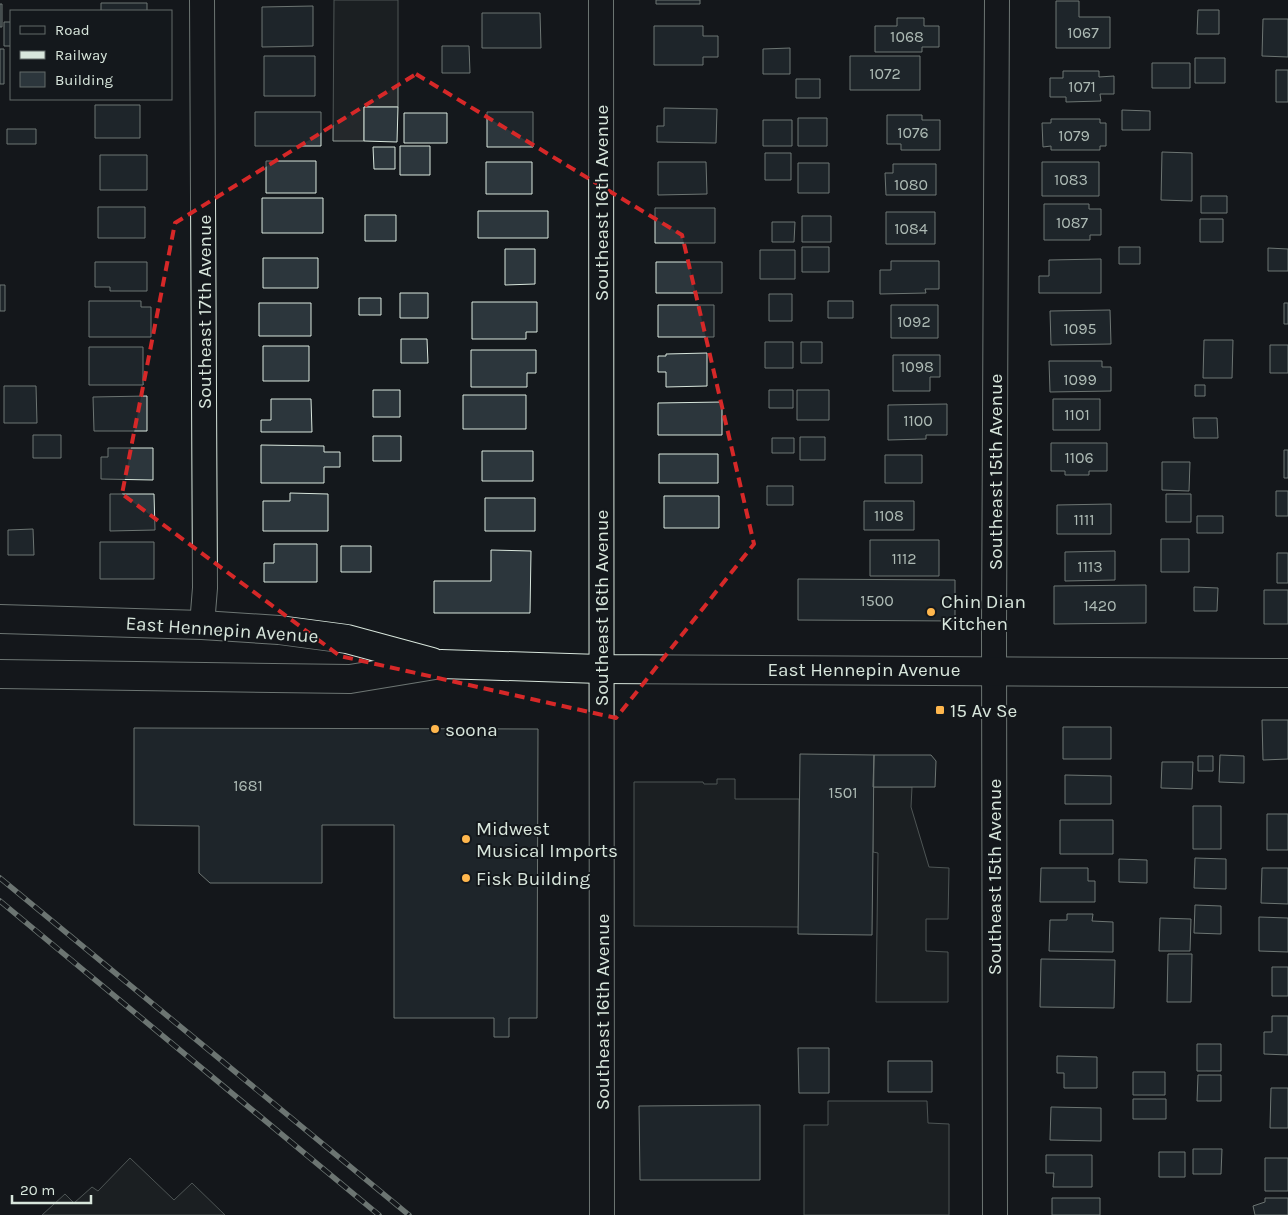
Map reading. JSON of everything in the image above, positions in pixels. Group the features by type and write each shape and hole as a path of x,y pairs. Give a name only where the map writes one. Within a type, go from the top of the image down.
{"main road":[{"name":"East Hennepin Avenue","path":"0,618 202,625 279,630 347,640 441,664"},
{"name":"East Hennepin Avenue","path":"0,674 350,679 441,664 600,669 1288,672"}],"street":[{"name":"Southeast 17th Avenue","path":"202,0 205,588 202,625"},
{"name":"Southeast 16th Avenue","path":"601,0 600,669 602,1215"},
{"name":"Southeast 15th Avenue","path":"995,1215 994,670 997,0"}],"highlighted area":[{"path":"416,74 682,235 754,544 616,718 340,656 122,494 175,223"}],"shaded area":[{"path":"334,0 398,0 398,107 364,107 364,141 333,141"},
{"path":"717,779 735,779 735,799 799,799 799,927 634,926 634,782 703,782 704,784 717,784"},
{"path":"873,787 912,787 911,807 929,867 949,868 948,919 926,919 926,951 948,952 948,1002 876,1002 878,853 873,852"},
{"path":"828,1101 927,1101 928,1123 949,1124 949,1215 804,1215 804,1125 828,1125"},
{"path":"130,1158 174,1200 192,1183 225,1215 42,1215 65,1194 74,1203 92,1187 98,1191"}],"building":[{"path":"656,0 700,0 700,4 656,4"},
{"path":"1056,1 1079,1 1079,17 1110,17 1110,48 1056,48"},
{"path":"101,3 147,3 147,10 101,10"},
{"path":"0,4 2,4 2,27 0,27"},
{"path":"313,6 313,46 262,47 262,7"},
{"path":"1198,10 1219,10 1219,34 1197,34"},
{"path":"482,13 540,13 541,48 482,48"},
{"path":"897,18 924,18 924,26 939,26 939,47 922,47 922,52 875,52 875,26 897,26"},
{"path":"1263,19 1288,19 1288,57 1262,56"},
{"path":"4,22 10,22 10,46 4,46"},
{"path":"654,26 703,26 703,36 718,36 718,57 703,57 703,65 654,65"},
{"path":"442,46 469,46 470,73 442,73"},
{"path":"790,48 790,74 763,74 763,49"},
{"path":"0,49 4,49 4,84 0,84"},
{"path":"264,56 315,56 315,96 264,96"},
{"path":"850,56 920,56 920,90 850,90"},
{"path":"1195,58 1225,58 1225,83 1195,83"},
{"path":"1152,63 1190,63 1190,88 1152,88"},
{"path":"1276,70 1288,70 1288,102 1276,102"},
{"path":"1063,71 1099,71 1099,77 1114,76 1114,94 1100,94 1101,101 1066,102 1066,97 1050,97 1050,78 1063,78"},
{"path":"796,79 820,79 820,98 796,98"},
{"path":"95,105 140,105 140,138 95,138"},
{"path":"364,107 398,107 397,142 364,141"},
{"path":"664,108 717,109 716,143 657,142 657,126 664,126"},
{"path":"1122,110 1150,111 1150,130 1122,130"},
{"path":"255,112 321,112 321,146 255,146"},
{"path":"487,112 533,112 533,147 487,147"},
{"path":"404,113 447,113 447,143 404,143"},
{"path":"887,115 922,115 922,120 940,120 940,150 901,150 901,144 887,144"},
{"path":"798,118 827,118 827,146 798,146"},
{"path":"1051,119 1100,119 1100,123 1106,123 1106,146 1100,146 1100,150 1051,150 1051,146 1043,147 1042,123 1051,123"},
{"path":"763,120 792,120 792,146 763,146"},
{"path":"7,129 36,129 36,144 7,144"},
{"path":"400,146 430,146 430,175 400,175"},
{"path":"373,147 395,147 395,169 374,169"},
{"path":"1162,152 1192,153 1192,201 1161,200"},
{"path":"765,153 791,153 791,180 765,180"},
{"path":"100,155 147,155 147,190 100,190"},
{"path":"266,161 316,161 316,193 266,193"},
{"path":"486,162 532,162 532,194 486,194"},
{"path":"658,162 706,162 707,194 658,195"},
{"path":"1042,162 1099,162 1099,196 1042,196"},
{"path":"798,163 829,163 829,193 798,193"},
{"path":"893,164 936,164 936,195 886,195 885,173 893,173"},
{"path":"1201,196 1227,196 1227,213 1201,213"},
{"path":"262,198 323,198 323,233 262,233"},
{"path":"1044,204 1089,204 1089,209 1101,209 1101,235 1090,235 1090,240 1044,240"},
{"path":"98,207 145,207 145,238 98,238"},
{"path":"655,208 715,208 715,243 655,243"},
{"path":"478,211 548,211 548,238 478,238"},
{"path":"886,212 935,212 935,244 886,244"},
{"path":"365,215 396,215 396,241 365,241"},
{"path":"802,216 831,216 831,242 802,242"},
{"path":"1200,219 1223,219 1223,242 1200,242"},
{"path":"772,222 795,222 794,242 772,242"},
{"path":"802,247 829,247 829,272 802,272"},
{"path":"1119,247 1140,247 1140,264 1119,264"},
{"path":"1268,248 1288,249 1288,271 1268,271"},
{"path":"505,249 535,249 535,284 505,285"},
{"path":"760,250 795,250 795,279 760,279"},
{"path":"263,258 318,258 318,288 263,288"},
{"path":"1101,259 1101,293 1039,293 1039,276 1049,276 1049,260"},
{"path":"891,261 939,261 939,289 925,289 926,293 880,294 880,270 891,270"},
{"path":"95,262 147,262 147,291 110,291 110,287 95,287"},
{"path":"656,262 722,262 722,293 656,293"},
{"path":"0,285 5,285 5,311 0,311"},
{"path":"400,293 428,293 428,318 400,318"},
{"path":"769,294 792,294 792,321 769,321"},
{"path":"359,298 381,298 381,315 359,315"},
{"path":"89,301 141,301 141,307 151,307 151,337 89,337"},
{"path":"828,301 853,301 853,318 828,318"},
{"path":"472,302 537,302 537,332 526,332 526,339 472,339"},
{"path":"259,303 311,303 311,336 259,336"},
{"path":"1284,303 1288,303 1288,324 1284,324"},
{"path":"658,305 714,305 714,337 658,337"},
{"path":"891,305 938,305 938,338 891,338"},
{"path":"1110,310 1111,344 1051,345 1050,311"},
{"path":"401,339 427,339 428,363 401,363"},
{"path":"1204,340 1233,340 1232,378 1203,378"},
{"path":"765,342 793,342 793,368 765,368"},
{"path":"801,342 822,342 822,363 801,363"},
{"path":"1270,345 1288,345 1288,373 1270,373"},
{"path":"263,346 309,346 309,381 263,381"},
{"path":"89,347 143,347 143,385 89,385"},
{"path":"471,350 536,350 536,373 527,373 527,387 471,387"},
{"path":"707,353 707,386 666,387 666,372 658,372 658,356 666,356 666,354"},
{"path":"893,355 940,355 940,377 930,377 930,391 893,391"},
{"path":"1049,361 1102,361 1102,367 1111,367 1111,391 1050,392"},
{"path":"1195,385 1205,385 1205,396 1195,396"},
{"path":"4,386 36,386 37,423 4,423"},
{"path":"373,390 400,390 400,417 373,417"},
{"path":"769,390 793,390 793,408 769,408"},
{"path":"797,390 829,390 829,420 797,420"},
{"path":"463,395 526,395 526,429 463,429"},
{"path":"147,396 147,431 94,431 93,397"},
{"path":"271,399 311,399 312,432 261,432 261,420 271,420"},
{"path":"1053,399 1100,399 1100,430 1053,430"},
{"path":"722,402 722,435 658,435 658,403"},
{"path":"947,404 947,435 926,435 926,439 888,440 888,405"},
{"path":"1193,418 1217,418 1218,438 1194,438"},
{"path":"33,435 61,435 61,458 33,458"},
{"path":"373,436 401,436 401,461 373,461"},
{"path":"800,437 825,437 825,460 800,460"},
{"path":"772,438 794,438 794,453 772,453"},
{"path":"1051,443 1107,443 1107,471 1089,471 1089,475 1065,475 1065,471 1051,471"},
{"path":"261,445 324,446 324,452 340,452 340,467 324,467 324,483 261,483"},
{"path":"108,448 153,448 153,480 101,479 101,457 108,457"},
{"path":"1284,450 1288,450 1288,478 1284,478"},
{"path":"482,451 533,451 533,481 482,481"},
{"path":"659,454 718,454 718,483 659,483"},
{"path":"885,455 922,455 922,483 885,483"},
{"path":"1162,462 1190,462 1189,491 1162,490"},
{"path":"767,486 793,486 793,505 767,505"},
{"path":"1276,491 1288,491 1288,516 1276,516"},
{"path":"290,493 328,494 328,531 263,531 263,501 290,501"},
{"path":"110,494 154,494 155,530 110,531"},
{"path":"1166,494 1191,494 1191,522 1166,522"},
{"path":"664,496 719,496 719,528 664,528"},
{"path":"485,498 535,498 535,531 485,531"},
{"path":"864,501 914,501 914,530 864,530"},
{"path":"1111,504 1111,534 1057,534 1057,505"},
{"path":"1197,516 1223,516 1223,533 1197,533"},
{"path":"33,529 34,555 8,555 8,530"},
{"path":"1161,539 1189,539 1189,572 1161,572"},
{"path":"870,540 939,540 939,576 870,576"},
{"path":"100,542 154,542 154,579 100,579"},
{"path":"274,544 317,544 317,582 264,582 264,563 274,563"},
{"path":"341,546 371,546 371,572 341,572"},
{"path":"491,550 531,551 530,613 434,613 434,581 491,581"},
{"path":"1115,551 1115,580 1065,581 1065,552"},
{"path":"1277,553 1288,553 1288,583 1277,583"},
{"path":"798,579 955,580 955,621 798,620"},
{"path":"1146,585 1146,623 1054,624 1054,586"},
{"path":"1194,587 1218,588 1217,611 1194,611"},
{"path":"1264,590 1288,590 1288,624 1264,624"},
{"path":"1262,720 1288,720 1288,759 1263,760"},
{"path":"1063,727 1111,727 1111,759 1063,759"},
{"name":"Fisk Building","path":"134,728 538,729 537,1018 509,1018 509,1037 494,1037 494,1018 394,1018 394,825 322,825 322,883 210,883 199,873 199,826 134,825"},
{"path":"800,754 874,755 872,935 798,934"},
{"path":"874,755 931,755 936,761 935,787 873,787"},
{"path":"1220,755 1244,756 1244,783 1219,782"},
{"path":"1198,756 1213,756 1213,771 1198,771"},
{"path":"1162,762 1193,762 1192,789 1161,788"},
{"path":"1065,775 1111,776 1111,804 1065,804"},
{"path":"1193,806 1221,806 1221,849 1193,849"},
{"path":"1267,814 1288,814 1288,850 1267,850"},
{"path":"1060,820 1113,820 1113,854 1060,854"},
{"path":"1195,858 1226,859 1226,889 1194,888"},
{"path":"1119,859 1147,860 1147,883 1119,882"},
{"path":"1041,868 1088,868 1088,881 1095,881 1095,902 1040,902"},
{"path":"1262,868 1288,868 1288,904 1261,903"},
{"path":"1195,905 1221,906 1221,934 1194,933"},
{"path":"1067,914 1093,914 1092,921 1113,922 1113,952 1049,951 1050,920 1067,920"},
{"path":"1259,917 1288,918 1288,952 1259,951"},
{"path":"1160,918 1191,919 1190,951 1159,951"},
{"path":"1168,954 1192,954 1191,1002 1167,1002"},
{"path":"1041,959 1115,960 1114,1008 1040,1007"},
{"path":"1272,967 1288,967 1288,996 1272,996"},
{"path":"1272,1016 1288,1016 1288,1055 1264,1054 1264,1032 1272,1032"},
{"path":"1197,1044 1221,1044 1221,1071 1197,1071"},
{"path":"798,1048 829,1048 829,1093 799,1093"},
{"path":"1057,1056 1097,1057 1097,1088 1064,1088 1064,1073 1057,1073"},
{"path":"888,1061 932,1061 932,1092 888,1092"},
{"path":"1133,1072 1165,1072 1165,1095 1133,1095"},
{"path":"1198,1075 1221,1075 1221,1101 1197,1101"},
{"path":"1271,1088 1288,1088 1288,1128 1270,1128"},
{"path":"1133,1099 1166,1099 1166,1119 1133,1119"},
{"path":"760,1105 760,1180 640,1180 639,1106"},
{"path":"1051,1107 1101,1108 1101,1141 1050,1140"},
{"path":"1193,1149 1222,1149 1221,1174 1193,1174"},
{"path":"1159,1152 1185,1152 1185,1177 1159,1177"},
{"path":"1046,1155 1092,1155 1092,1187 1053,1187 1054,1173 1046,1173"},
{"path":"1265,1158 1288,1158 1288,1191 1265,1191"},
{"path":"1052,1198 1100,1198 1100,1215 1052,1215"},
{"path":"1265,1198 1288,1198 1288,1215 1255,1215 1253,1206 1265,1202"}],"railway":[{"path":"0,878 409,1215"},
{"path":"0,901 379,1215"}],"place":[{"name":"Chin Dian Kitchen","path":"931,612"},
{"name":"15 Av Se","path":"940,710"},
{"name":"soona","path":"435,729"},
{"name":"Midwest Musical Imports","path":"466,839"},
{"name":"Fisk Building","path":"466,878"}]}
